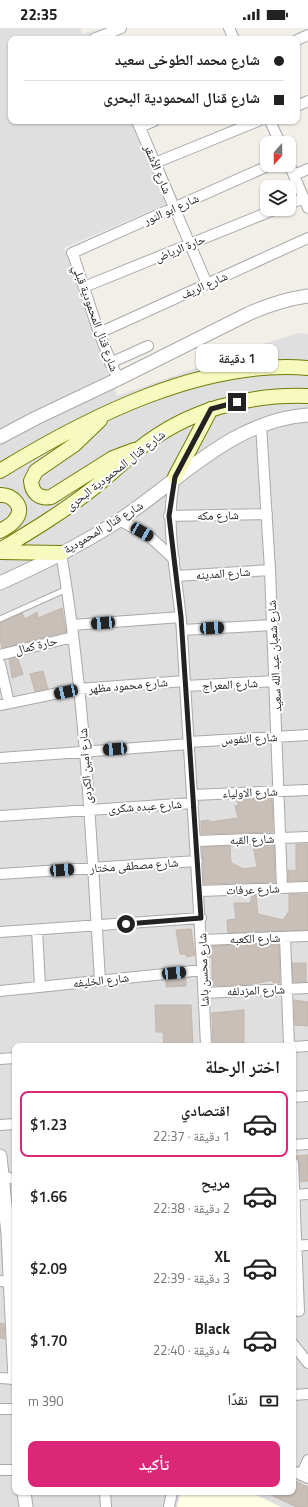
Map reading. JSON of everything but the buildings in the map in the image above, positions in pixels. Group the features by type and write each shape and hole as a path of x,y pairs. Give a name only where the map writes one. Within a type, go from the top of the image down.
{"main road":[{"path":"0,471 29,453 104,415 168,389 212,374 259,367 308,368"},
{"name":"شارع قنال المحمودية البحرى","path":"0,551 74,503 140,449 175,425 211,409 263,397 308,396"},
{"path":"175,477 211,409"},
{"path":"104,415 80,440 36,471 31,481 35,493 46,498 51,497 113,458 140,449"},
{"path":"0,495 5,495 14,499 19,507 19,512 15,521 0,531"},
{"path":"0,551 61,553"}],"street":[{"path":"103,36 121,28"},
{"name":"شارع الأشقر","path":"139,124 207,284"},
{"path":"155,162 250,124"},
{"path":"271,124 277,136"},
{"name":"شارع ابو النور","path":"73,255 174,207 260,169"},
{"path":"294,175 308,170"},
{"path":"293,172 308,208"},
{"path":"296,201 304,198"},
{"name":"حارة الرياض","path":"84,287 260,216"},
{"name":"شارع الريف","path":"99,332 308,238"},
{"name":"شارع قنال المحمودية قبلي","path":"73,255 110,363 118,380"},
{"path":"0,438 36,418 118,380 269,304 291,298 308,296"},
{"path":"110,363 148,346"},
{"name":"شارع قنال المحمودية","path":"0,583 61,553 119,520 175,477 220,448 261,426 284,417 308,415"},
{"name":"شارع شعبان عبد الله سعيد","path":"261,426 270,570 282,887"},
{"name":"شارع محسن باشا","path":"175,477 169,516 182,630 201,918 206,1043"},
{"name":"شارع مكه","path":"169,516 267,514"},
{"path":"119,520 149,536 174,559"},
{"name":"شارع امين الكردى","path":"61,553 72,625 85,751 100,980"},
{"name":"شارع المدينه","path":"176,576 270,570"},
{"path":"72,625 181,617"},
{"path":"182,630 272,625"},
{"name":"حارة كمال","path":"0,655 29,646 73,637"},
{"path":"0,664 5,704"},
{"name":"شارع المعراج","path":"185,684 275,681"},
{"name":"شارع محمود مظهر","path":"5,704 78,689 185,684"},
{"name":"شارع النفوس","path":"0,758 308,735"},
{"name":"شارع الاولياء","path":"193,799 279,791 308,790"},
{"name":"شارع عبده شكرى","path":"0,816 88,810 193,799"},
{"name":"شارع القبه","path":"196,841 308,837"},
{"name":"شارع مصطفى مختار","path":"0,874 197,861"},
{"name":"شارع عرفات","path":"199,891 308,887"},
{"path":"0,932 201,918"},
{"path":"36,930 40,986"},
{"name":"شارع الكعبه","path":"202,940 308,936"},
{"path":"285,937 289,1043"},
{"name":"شارع الخليفه","path":"0,991 203,970"},
{"name":"شارع المزدلفه","path":"204,992 308,988"},
{"path":"296,1047 308,1046"},
{"path":"0,1059 12,1058"},
{"path":"296,1097 308,1096"},
{"path":"0,1125 12,1124"},
{"path":"296,1145 308,1144"},
{"path":"0,1156 6,1177 11,1234 8,1283 12,1326"},
{"path":"296,1195 308,1194"},
{"path":"296,1246 308,1246"},
{"path":"296,1259 300,1311"},
{"path":"296,1348 308,1362"},
{"path":"0,1378 12,1379"},
{"path":"296,1396 308,1394"},
{"path":"0,1409 12,1409"},
{"path":"301,1475 308,1460"},
{"path":"0,1470 12,1470"},
{"path":"24,1495 26,1507"},
{"path":"105,1495 106,1507"},
{"path":"169,1507 171,1495"}],"lane":[{"path":"0,619 67,589"}],"shaded area":[{"path":"0,28 80,28 82,34 101,29 104,36 8,36 8,124 144,124 178,199 64,248 117,396 266,343 299,333 308,334 308,1507 0,1507"},
{"path":"180,1495 256,1495 281,1507 177,1507"}],"route":[{"path":"126,924 201,918 181,617 169,516 175,477 211,409 237,402"}]}
